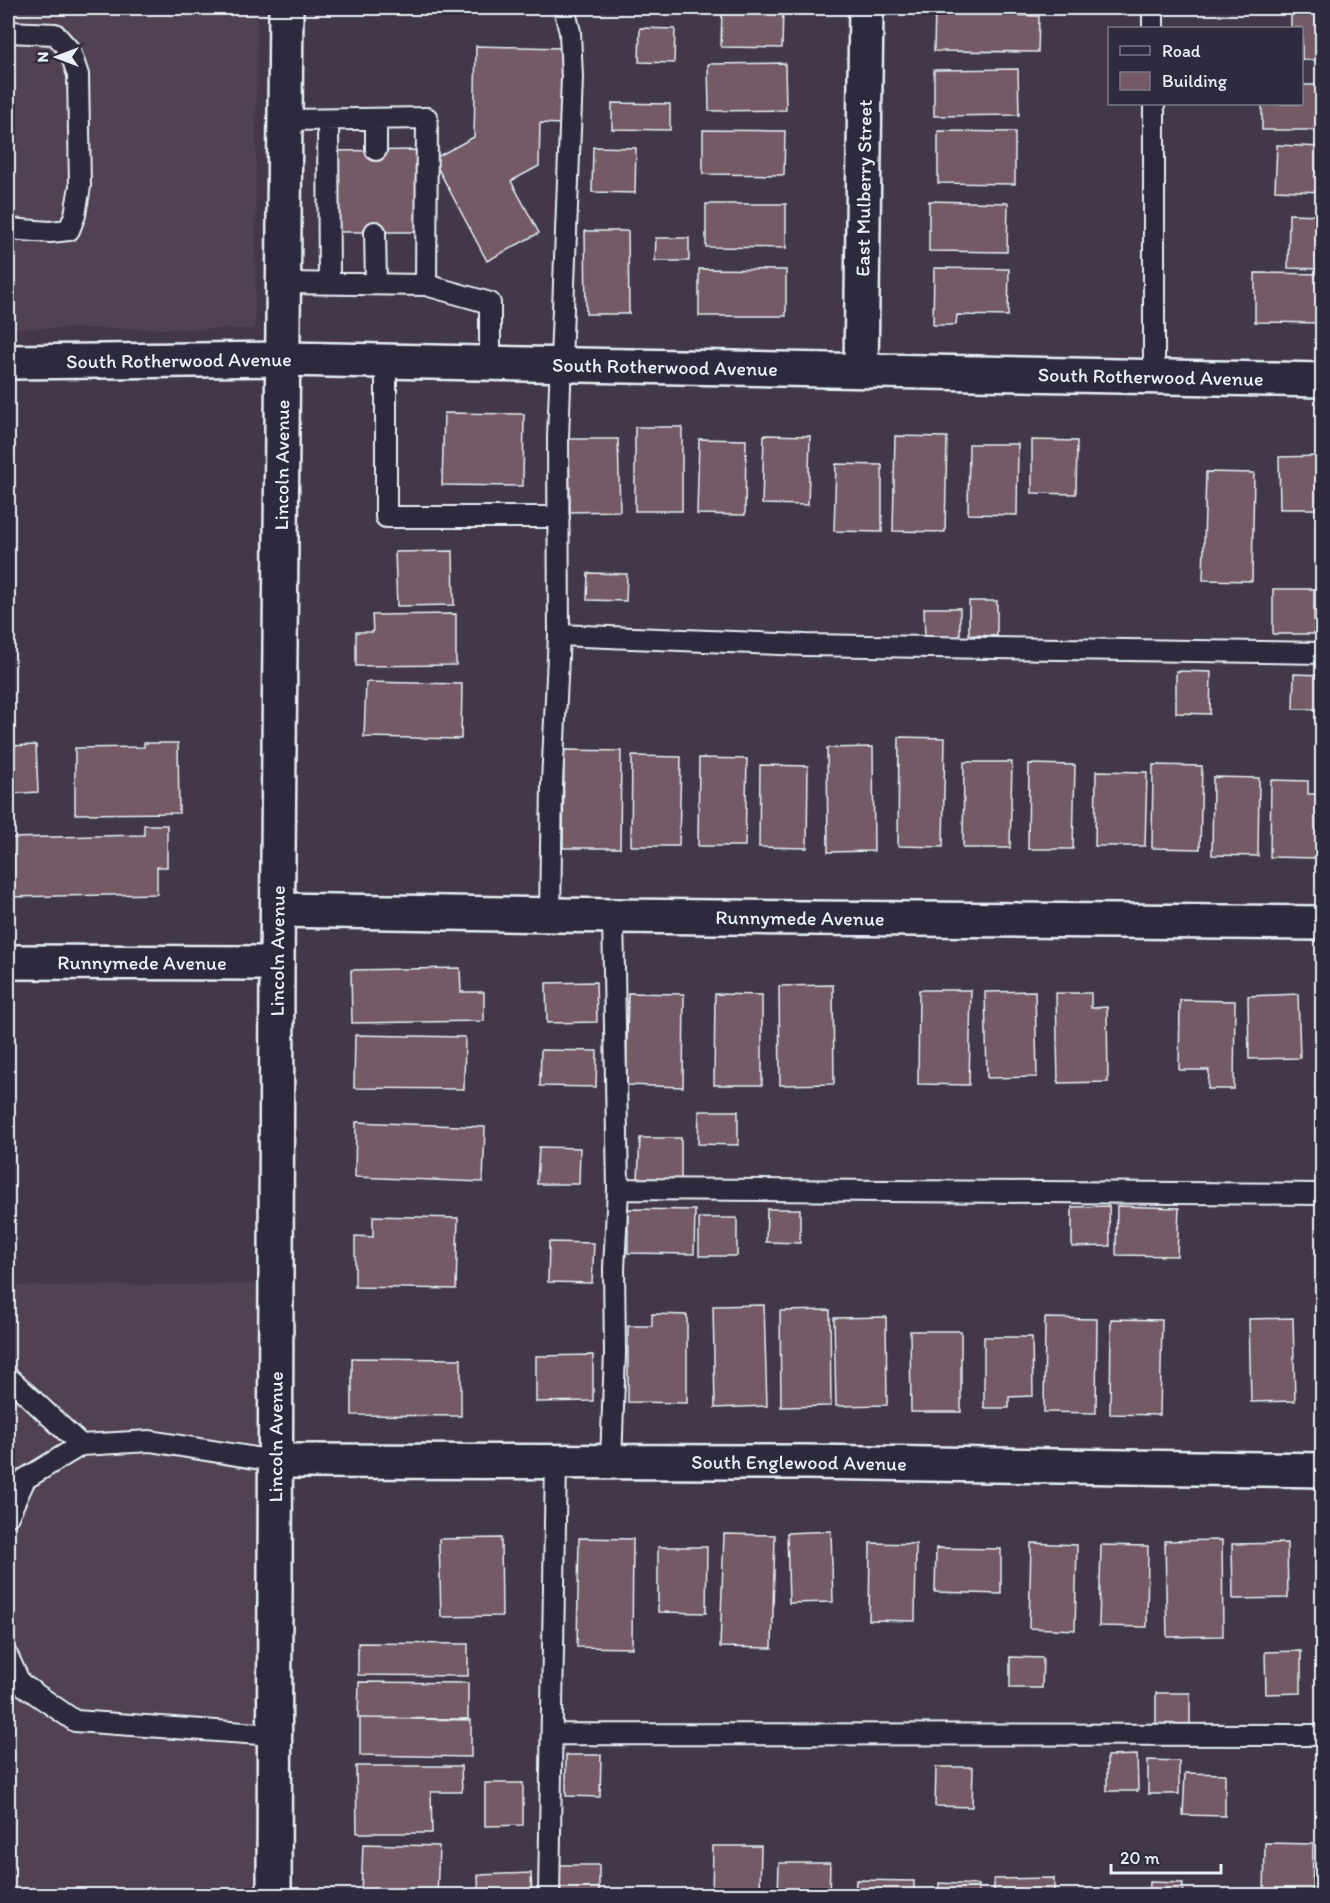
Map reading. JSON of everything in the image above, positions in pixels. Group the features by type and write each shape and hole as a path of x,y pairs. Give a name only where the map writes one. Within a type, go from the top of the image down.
{"street":[{"name":"Lincoln Avenue","path":"274,1896 277,963 286,8"},
{"name":"East Mulberry Street","path":"861,369 866,8"},
{"name":"South Rotherwood Avenue","path":"8,362 284,359 1323,380"},
{"name":"Runnymede Avenue","path":"278,910 613,916 1323,923"},
{"name":"Runnymede Avenue","path":"8,962 277,963"},
{"name":"South Englewood Avenue","path":"274,1461 611,1461 1323,1470"}],"lane":[{"path":"550,915 552,783 559,635 558,438 572,78 570,32 564,8"},
{"path":"1154,8 1154,27"},
{"path":"8,32 55,34 70,51 78,75 80,186 75,215 69,230 50,232 8,229"},
{"path":"1154,105 1154,376"},
{"path":"376,118 376,150"},
{"path":"286,120 427,118 426,285"},
{"path":"328,120 329,283"},
{"path":"375,232 376,283"},
{"path":"285,283 426,285 490,303 490,362"},
{"path":"386,362 386,517 559,517"},
{"path":"559,635 805,645 1323,653"},
{"path":"611,1461 615,1353 614,1269 618,1189 613,916"},
{"path":"618,1189 1323,1194"},
{"path":"8,1377 81,1445"},
{"path":"8,1515 25,1479 81,1445 150,1441 274,1461"},
{"path":"549,1896 556,1461"},
{"path":"8,1657 20,1683 75,1721 274,1735"},
{"path":"552,1734 1323,1735"}],"shaded area":[{"path":"8,8 257,8 255,329 8,328"},
{"path":"275,1284 274,1895 8,1895 8,1286"}],"building":[{"path":"470,8 470,12 399,9"},
{"path":"722,8 783,8 782,48 721,47"},
{"path":"935,8 1014,8 1013,15 1039,16 1038,52 934,51"},
{"path":"1291,10 1322,10 1322,60 1303,60 1303,27 1291,27"},
{"path":"640,28 675,29 674,63 639,62"},
{"path":"476,46 562,48 560,124 540,123 539,166 511,181 539,233 487,261 433,159 474,137"},
{"path":"785,63 786,110 709,111 708,64"},
{"path":"1018,69 1019,115 934,116 934,70"},
{"path":"1303,85 1322,85 1322,130 1262,130 1262,105 1303,105"},
{"path":"612,103 670,104 670,130 612,129"},
{"path":"703,130 785,131 784,175 703,174"},
{"path":"938,131 1015,132 1015,184 938,183"},
{"path":"1277,145 1322,147 1322,192 1275,190"},
{"path":"593,147 636,148 635,193 592,192"},
{"path":"419,150 419,232 334,232 334,151"},
{"path":"929,201 1008,203 1007,252 929,251"},
{"path":"706,204 786,204 786,248 706,247"},
{"path":"1289,214 1322,215 1322,269 1288,268"},
{"path":"585,231 628,231 629,314 586,314"},
{"path":"656,238 689,238 689,261 655,261"},
{"path":"934,268 1009,269 1008,316 957,315 956,325 933,325"},
{"path":"699,269 786,270 786,316 699,316"},
{"path":"1255,273 1322,274 1322,323 1255,322"},
{"path":"444,413 524,414 523,486 442,485"},
{"path":"635,427 682,427 682,511 635,511"},
{"path":"764,435 810,436 808,505 762,504"},
{"path":"895,436 947,437 945,532 893,531"},
{"path":"569,439 618,439 620,511 570,512"},
{"path":"699,439 746,440 745,515 697,514"},
{"path":"1032,440 1077,441 1076,494 1032,493"},
{"path":"969,444 1018,444 1017,515 968,514"},
{"path":"1322,456 1322,509 1280,509 1279,457"},
{"path":"836,464 882,465 882,532 834,531"},
{"path":"1206,472 1254,473 1252,581 1203,580"},
{"path":"453,551 454,605 397,606 395,552"},
{"path":"588,573 627,574 626,601 587,600"},
{"path":"1273,589 1314,589 1314,634 1273,634"},
{"path":"969,601 997,601 997,636 969,635"},
{"path":"924,608 960,608 960,640 925,640"},
{"path":"456,614 456,665 356,666 356,632 373,632 372,615"},
{"path":"1176,671 1211,672 1210,714 1176,713"},
{"path":"1294,674 1322,675 1322,709 1293,709"},
{"path":"366,682 462,684 461,739 364,737"},
{"path":"899,737 945,738 943,847 898,846"},
{"path":"144,743 178,743 179,813 75,814 75,748 144,747"},
{"path":"36,745 38,792 8,794 8,746"},
{"path":"873,747 874,851 828,852 827,748"},
{"path":"564,750 621,751 620,848 563,848"},
{"path":"632,756 681,757 679,846 631,846"},
{"path":"699,758 747,759 745,846 698,846"},
{"path":"964,762 1012,762 1010,848 963,848"},
{"path":"1029,764 1075,765 1073,849 1028,849"},
{"path":"760,765 808,766 807,848 759,847"},
{"path":"1153,765 1202,766 1200,849 1152,848"},
{"path":"1096,771 1147,772 1145,846 1095,846"},
{"path":"1213,777 1259,778 1258,856 1212,855"},
{"path":"1271,780 1308,781 1308,794 1318,794 1317,858 1270,857"},
{"path":"144,825 167,825 167,867 157,867 157,894 8,897 8,838 144,835"},
{"path":"460,968 461,992 484,992 484,1021 352,1023 351,970"},
{"path":"596,982 597,1022 547,1023 546,983"},
{"path":"833,985 834,1084 780,1085 779,986"},
{"path":"919,990 971,990 969,1085 918,1084"},
{"path":"1035,991 1037,1077 987,1078 985,992"},
{"path":"628,993 684,994 683,1087 626,1085"},
{"path":"1056,993 1091,993 1091,1008 1107,1007 1108,1082 1058,1083"},
{"path":"715,994 762,995 762,1085 714,1085"},
{"path":"1298,994 1300,1058 1249,1059 1248,996"},
{"path":"1180,1000 1235,1001 1234,1089 1208,1089 1209,1070 1179,1070"},
{"path":"1317,1011 1322,1011 1322,1070 1318,1070"},
{"path":"355,1035 465,1037 464,1089 354,1088"},
{"path":"541,1050 597,1051 596,1087 540,1086"},
{"path":"1317,1098 1322,1099 1322,1138 1316,1138"},
{"path":"699,1111 738,1111 738,1145 698,1144"},
{"path":"356,1122 485,1127 483,1182 355,1177"},
{"path":"640,1138 681,1138 681,1181 638,1180"},
{"path":"539,1147 580,1148 579,1184 537,1184"},
{"path":"1109,1206 1110,1246 1072,1247 1072,1207"},
{"path":"1117,1206 1179,1208 1177,1256 1116,1255"},
{"path":"628,1209 695,1210 694,1254 628,1253"},
{"path":"767,1209 800,1209 800,1243 766,1242"},
{"path":"373,1216 458,1218 456,1289 355,1287 355,1236 373,1237"},
{"path":"699,1218 737,1218 737,1256 699,1256"},
{"path":"549,1242 594,1243 592,1283 548,1282"},
{"path":"764,1305 767,1406 715,1408 713,1306"},
{"path":"830,1310 831,1406 781,1407 780,1311"},
{"path":"652,1314 687,1315 687,1403 628,1402 628,1326 652,1326"},
{"path":"886,1317 887,1405 836,1406 834,1318"},
{"path":"1045,1318 1097,1319 1096,1413 1044,1412"},
{"path":"1293,1318 1295,1401 1251,1402 1249,1319"},
{"path":"1111,1319 1162,1320 1160,1415 1110,1414"},
{"path":"1319,1322 1322,1322 1322,1389 1321,1389"},
{"path":"910,1331 961,1331 961,1412 911,1412"},
{"path":"984,1337 1032,1337 1033,1396 1009,1397 1009,1408 984,1408"},
{"path":"593,1355 593,1401 536,1402 536,1356"},
{"path":"352,1358 461,1359 461,1416 352,1415"},
{"path":"831,1531 833,1602 789,1603 787,1533"},
{"path":"724,1534 775,1535 772,1648 720,1647"},
{"path":"501,1538 502,1616 441,1617 439,1539"},
{"path":"579,1538 633,1539 632,1648 577,1647"},
{"path":"1222,1540 1223,1636 1167,1637 1165,1541"},
{"path":"870,1543 916,1544 915,1621 869,1620"},
{"path":"1031,1543 1077,1545 1075,1630 1029,1628"},
{"path":"1287,1543 1288,1598 1233,1599 1232,1544"},
{"path":"1101,1545 1148,1546 1147,1627 1099,1626"},
{"path":"658,1547 707,1547 706,1613 658,1612"},
{"path":"936,1548 1001,1549 1001,1594 935,1592"},
{"path":"358,1643 468,1644 468,1676 358,1675"},
{"path":"1301,1651 1301,1693 1266,1694 1265,1652"},
{"path":"1010,1657 1043,1658 1042,1688 1010,1688"},
{"path":"359,1682 468,1683 468,1719 358,1718"},
{"path":"1156,1693 1190,1693 1190,1731 1156,1731"},
{"path":"360,1718 471,1720 471,1757 360,1755"},
{"path":"566,1755 601,1755 600,1797 566,1796"},
{"path":"1137,1755 1138,1791 1107,1791 1107,1756"},
{"path":"1148,1760 1179,1761 1179,1794 1148,1794"},
{"path":"356,1766 461,1766 462,1792 431,1792 432,1833 357,1833"},
{"path":"936,1767 973,1767 972,1807 935,1806"},
{"path":"1185,1773 1225,1774 1225,1816 1183,1815"},
{"path":"485,1783 523,1783 523,1825 485,1826"},
{"path":"1265,1843 1313,1844 1312,1896 1264,1896"},
{"path":"363,1844 439,1846 437,1896 361,1894"},
{"path":"713,1846 761,1846 760,1896 712,1896"},
{"path":"779,1863 830,1863 829,1896 778,1896"},
{"path":"560,1865 599,1865 599,1896 560,1896"},
{"path":"531,1873 532,1896 479,1896 478,1875"},
{"path":"1054,1878 1054,1896 994,1896 994,1879"},
{"path":"856,1880 914,1881 914,1896 855,1896"},
{"path":"1150,1882 1183,1883 1182,1896 1149,1896"},
{"path":"939,1883 978,1885 978,1896 939,1896"}]}
